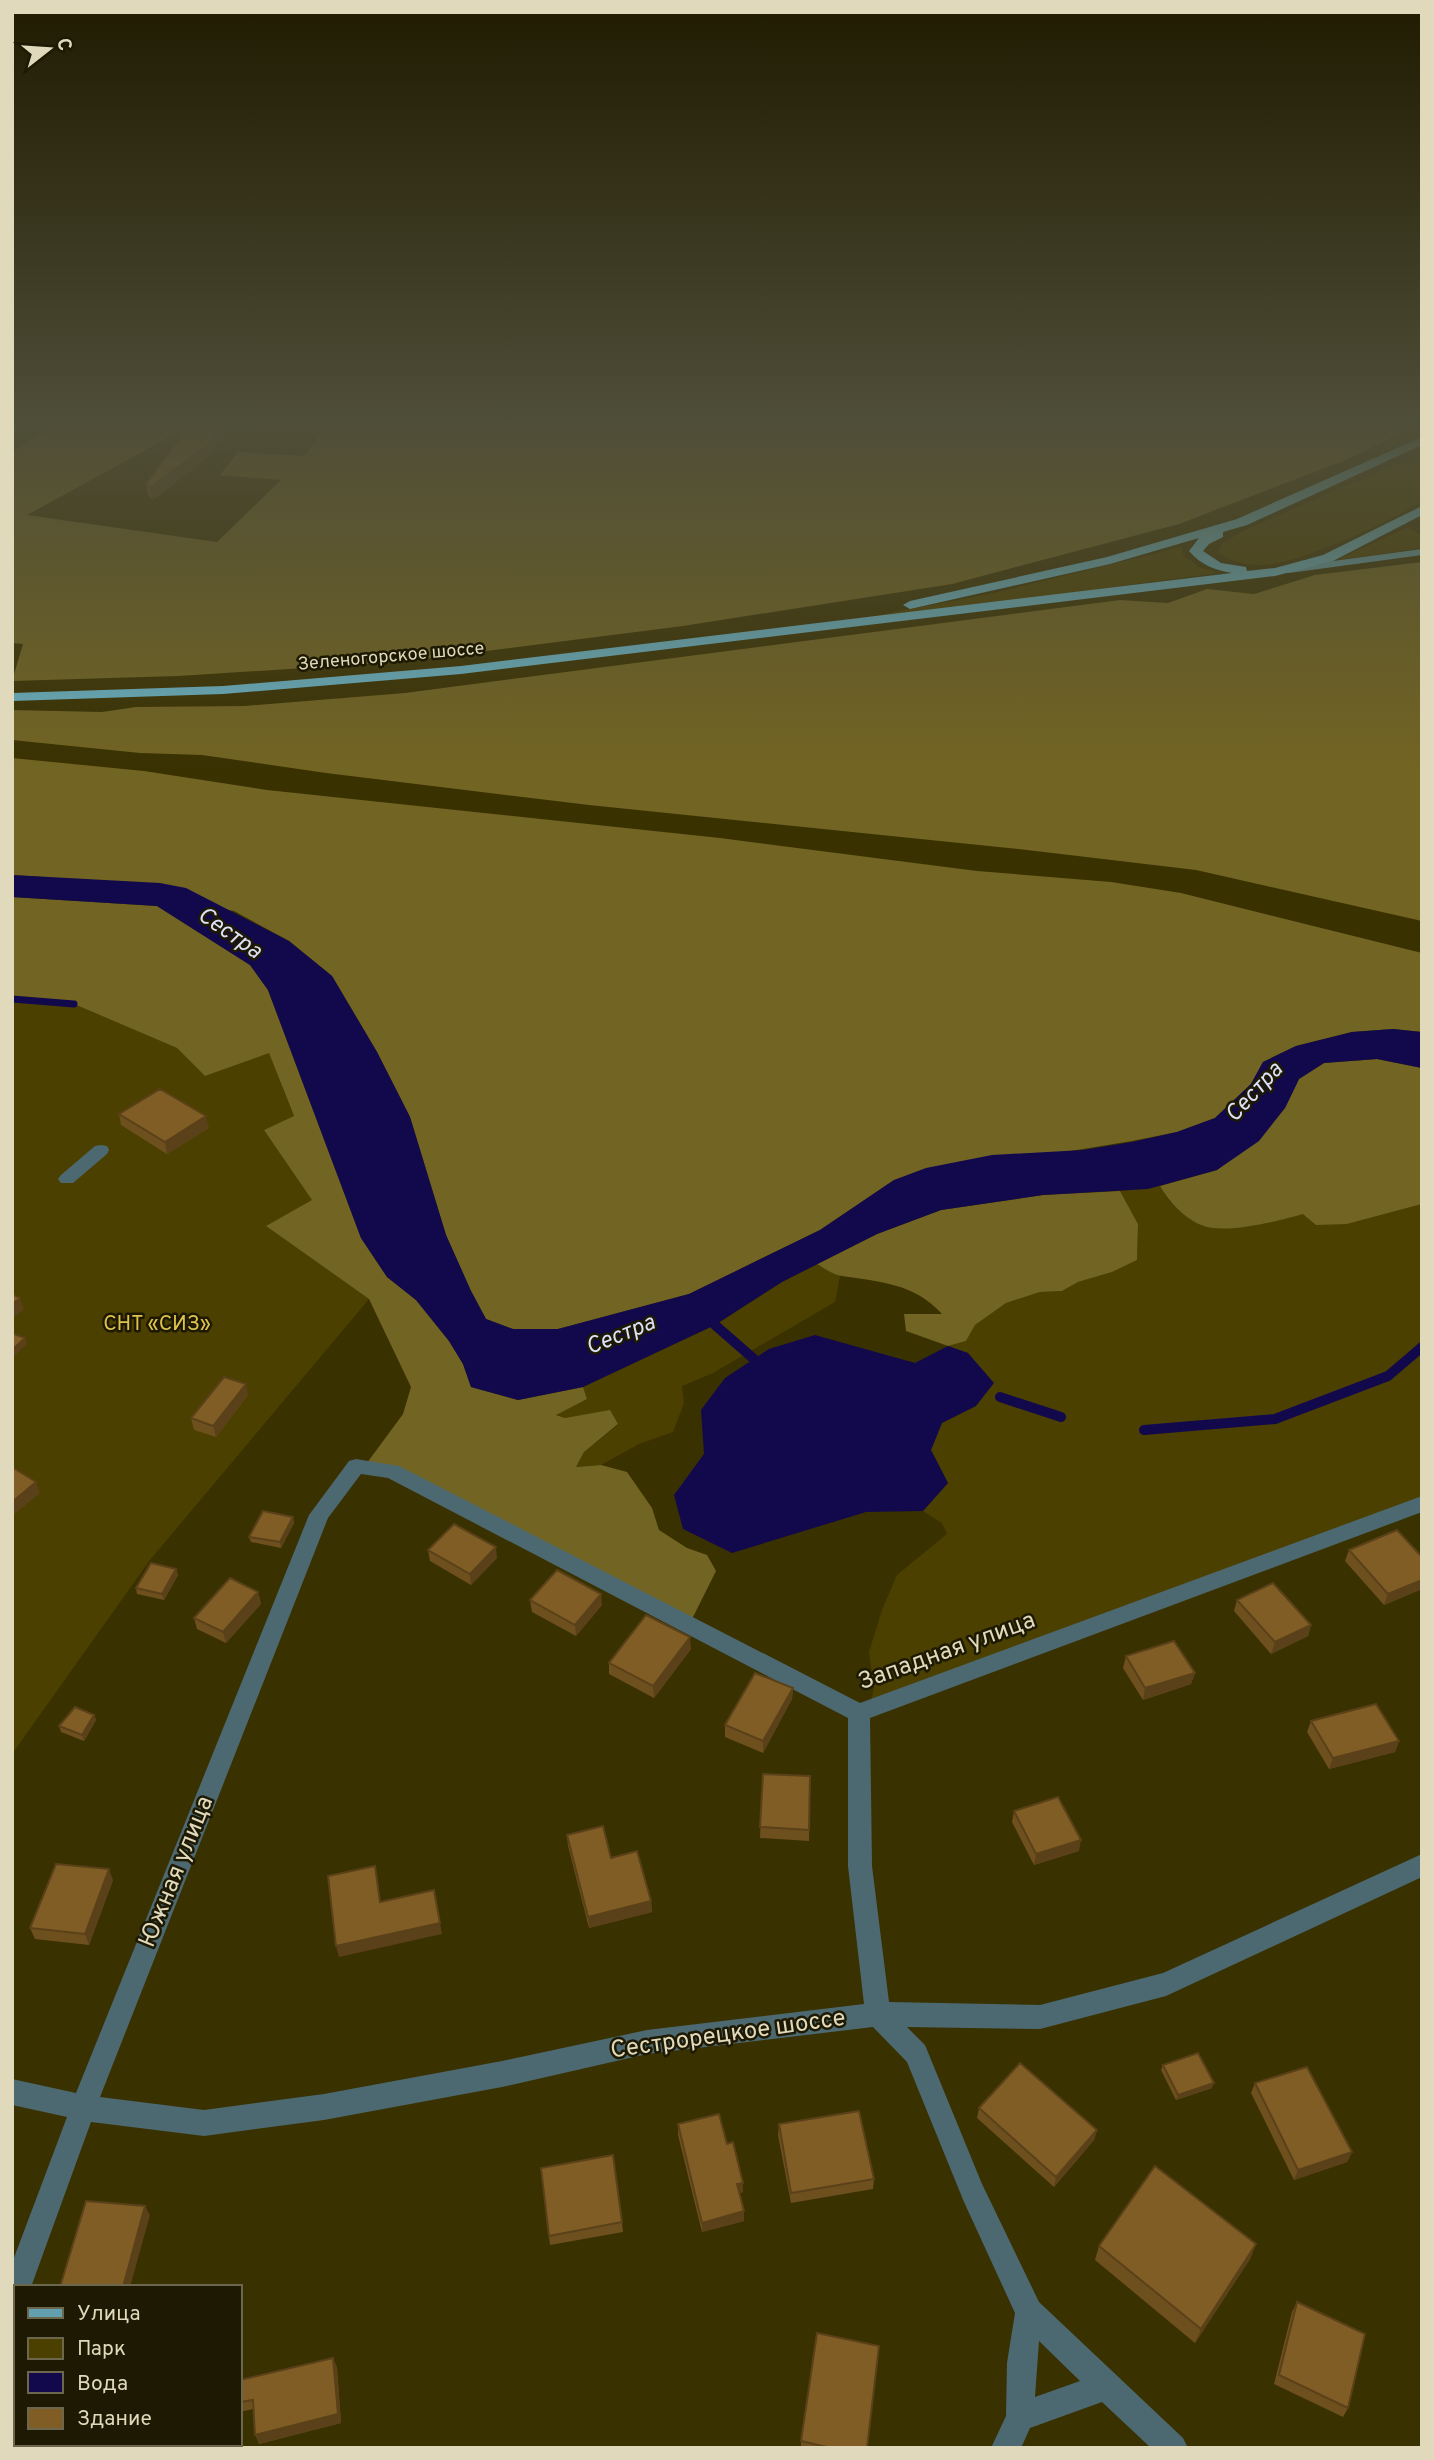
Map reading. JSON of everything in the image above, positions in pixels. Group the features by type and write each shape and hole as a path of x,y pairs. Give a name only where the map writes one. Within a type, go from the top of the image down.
{"highway":[{"name":"Зеленогорское шоссе","path":"771,632 979,591 1174,541"},
{"path":"1203,541 1196,551 1202,559 1214,565 1275,572"},
{"name":"Зеленогорское шоссе","path":"12,697 137,695 339,682 1275,572 1328,558 1362,541"}],"main road":[{"path":"1275,572 1422,552"}],"street":[{"path":"67,1179 101,1150"},
{"name":"Западная улица","path":"356,1466 392,1471 859,1713 1422,1504"},
{"name":"Южная улица","path":"17,2285 83,2108 320,1515 356,1466"},
{"path":"859,1713 860,1866 878,2014 916,2054 973,2193 1029,2312 1173,2448"},
{"name":"Сестрорецкое шоссе","path":"12,2092 83,2108 204,2123 324,2107 502,2074 647,2042 878,2014 1040,2017 1166,1984 1422,1866"},
{"path":"1006,2448 1020,2417 1021,2363 1029,2312"},
{"path":"1020,2417 1106,2386"}],"green space":[{"path":"1227,541 1343,541 1296,558 1259,565 1242,563 1218,553 1222,544"},
{"path":"1378,541 1422,541 1422,548 1336,560"},
{"path":"1182,547 1183,555 1199,567 1218,573 828,625 994,593"},
{"name":"СНТ «СИЗ»","path":"12,999 74,1004 177,1048 205,1076 269,1052 294,1117 264,1130 313,1200 266,1226 369,1299 150,1560 12,1754"},
{"path":"1160,1186 1170,1202 1233,1227 1268,1223 1303,1214 1347,1224 1422,1204 1422,1504 869,1710 874,1688 869,1652 882,1610 897,1575 947,1534 942,1523 923,1511 948,1483 931,1450 942,1423 976,1406 968,1353 948,1346 966,1341 975,1325 1006,1303 1040,1292 1062,1291 1078,1282 1112,1272 1137,1260 1138,1224 1120,1191"},
{"path":"817,1264 840,1276 835,1302 713,1373 682,1386 684,1403 673,1432 639,1444 601,1465 576,1467 584,1452 618,1425 610,1411 565,1418 555,1414 587,1399 583,1387 715,1325 782,1282"}],"shaded area":[{"path":"12,541 1115,541 952,584 683,626 399,662 178,676 12,681 23,644 12,643"},
{"path":"1422,562 1422,921 1196,870 589,805 202,755 140,753 12,740 12,710 102,712 136,707 245,706 405,693 1120,600 1168,603 1207,589 1254,594 1315,575"},
{"path":"12,758 144,771 267,790 720,838 977,871 1111,882 1181,893 1422,953 1422,1032 1393,1029 1352,1032 1296,1046 1263,1062 1251,1084 1215,1118 1177,1132 894,1180 820,1230 689,1294 558,1329 513,1329 486,1319 471,1291 446,1235 410,1117 377,1052 332,976 289,941 234,911 45,877 12,875"},
{"path":"12,897 157,906 250,965 268,990 361,1238 387,1277 416,1300 449,1341 463,1364 471,1387 518,1400 583,1387 587,1399 556,1415 565,1418 610,1410 618,1424 584,1452 576,1467 601,1465 627,1472 652,1508 659,1530 687,1548 707,1555 716,1571 689,1625 392,1471 364,1467 403,1414 411,1387 369,1299 266,1226 312,1200 264,1130 294,1116 269,1053 205,1076 177,1048 74,1004 12,999"},
{"path":"1377,1059 1422,1068 1422,1204 1347,1224 1316,1225 1303,1214 1254,1226 1214,1228 1197,1223 1185,1215 1160,1186 1217,1170 1285,1108 1299,1079 1324,1063"},
{"path":"1120,1191 1138,1224 1137,1260 1112,1272 1078,1282 1062,1291 1040,1292 1006,1303 975,1325 966,1341 948,1346 906,1331 904,1314 942,1314 920,1296 883,1282 839,1275 817,1264 877,1234 941,1210 1043,1195"}],"water":[{"name":"Сестра","path":"12,875 160,883 186,888 289,941 332,976 377,1052 410,1117 446,1235 471,1291 486,1319 513,1329 558,1329 689,1294 820,1230 894,1180 926,1168 992,1155 1083,1150 1177,1132 1215,1118 1251,1084 1263,1062 1296,1046 1352,1032 1393,1029 1422,1032 1422,1068 1377,1059 1324,1063 1299,1079 1285,1108 1259,1141 1217,1170 1148,1189 1043,1195 941,1210 877,1234 782,1282 715,1325 583,1387 518,1400 471,1387 463,1364 449,1341 416,1300 387,1277 361,1238 268,990 250,965 157,906 12,897"},
{"path":"815,1335 915,1363 948,1346 968,1353 994,1383 976,1406 942,1423 931,1450 948,1483 923,1511 866,1512 732,1553 683,1529 674,1495 704,1454 701,1410 725,1378 769,1349"}],"building":[{"path":"160,1089 206,1116 165,1142 119,1114"},
{"path":"12,1294 20,1298 12,1304"},
{"path":"12,1333 25,1338 12,1350"},
{"path":"224,1377 246,1384 213,1426 191,1418"},
{"path":"12,1467 36,1482 12,1502"},
{"path":"263,1511 293,1517 280,1542 249,1537"},
{"path":"454,1524 496,1547 470,1574 428,1550"},
{"path":"1397,1530 1422,1557 1422,1580 1388,1594 1349,1550"},
{"path":"151,1563 176,1569 162,1594 136,1588"},
{"path":"557,1570 601,1594 575,1625 530,1600"},
{"path":"230,1578 258,1592 223,1632 194,1618"},
{"path":"1273,1583 1311,1625 1275,1642 1237,1600"},
{"path":"646,1615 690,1637 653,1686 609,1663"},
{"path":"1174,1641 1195,1673 1145,1688 1126,1656"},
{"path":"755,1673 793,1688 763,1741 725,1725"},
{"path":"1376,1704 1399,1741 1333,1758 1311,1721"},
{"path":"75,1707 94,1715 82,1735 59,1726"},
{"path":"763,1774 810,1776 809,1830 760,1827"},
{"path":"1058,1797 1081,1840 1036,1854 1014,1811"},
{"path":"603,1826 611,1858 637,1851 651,1901 588,1917 567,1835"},
{"path":"56,1864 109,1869 85,1934 30,1928"},
{"path":"375,1866 380,1902 434,1890 440,1923 336,1946 328,1876"},
{"path":"1198,2053 1214,2083 1178,2095 1163,2065"},
{"path":"1020,2063 1097,2130 1056,2177 979,2108"},
{"path":"1307,2067 1352,2152 1298,2170 1255,2083"},
{"path":"859,2111 874,2179 791,2193 779,2124"},
{"path":"719,2114 727,2144 733,2142 743,2183 737,2184 744,2211 702,2223 678,2124"},
{"path":"613,2155 622,2222 549,2236 541,2168"},
{"path":"1155,2166 1256,2244 1201,2329 1099,2246"},
{"path":"86,2201 145,2206 124,2285 61,2285"},
{"path":"1297,2302 1365,2334 1348,2408 1279,2375"},
{"path":"817,2333 879,2346 867,2448 831,2448 801,2441"},
{"path":"333,2358 338,2414 255,2435 253,2400 242,2402 242,2380"}],"waterway":[{"path":"12,999 74,1004"},
{"path":"715,1325 754,1359"},
{"path":"1144,1430 1275,1419 1388,1376 1422,1347"},
{"path":"1000,1397 1061,1417"}]}
